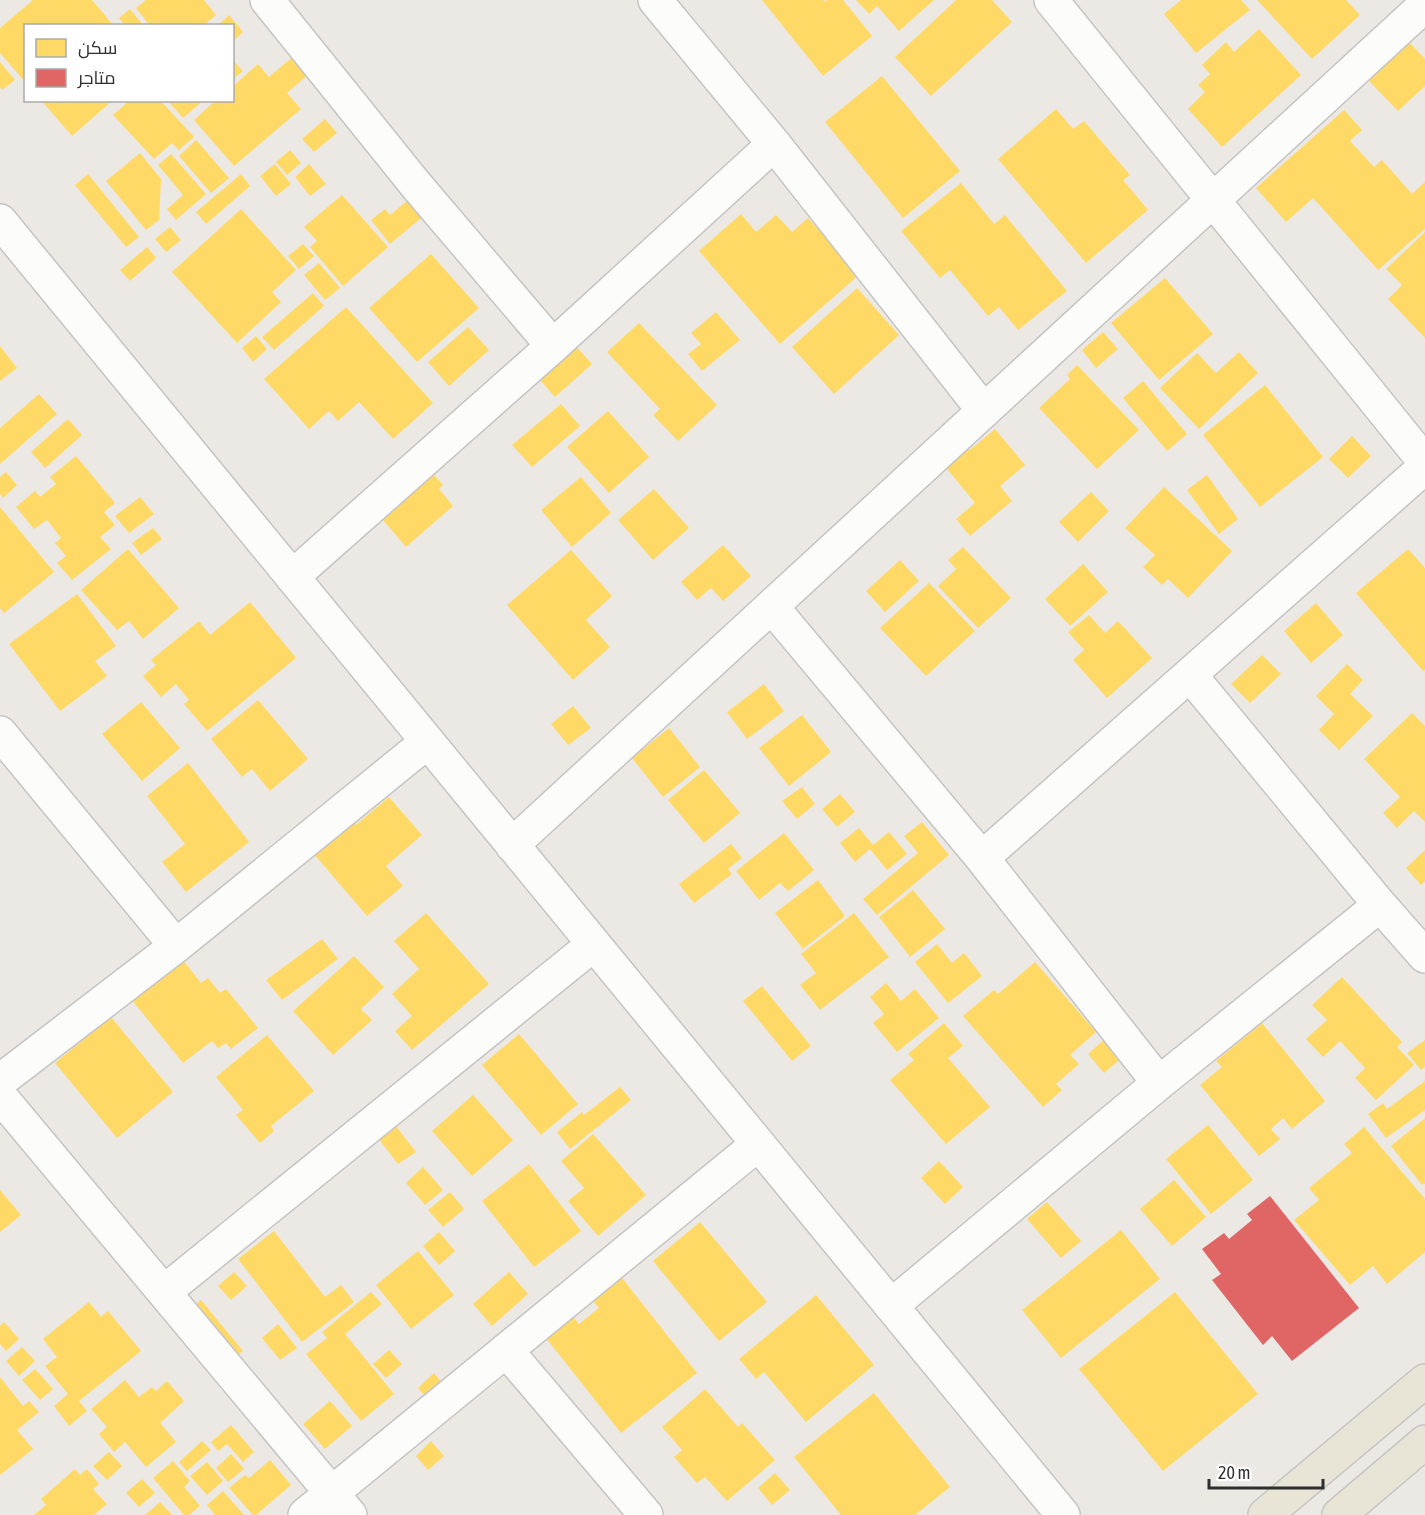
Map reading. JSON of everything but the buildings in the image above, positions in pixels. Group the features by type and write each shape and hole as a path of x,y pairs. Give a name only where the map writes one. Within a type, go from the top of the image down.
{"main road":[{"path":"1264,1515 1425,1381"},
{"path":"1339,1515 1425,1442"}],"street":[{"path":"655,0 774,144 984,411"},
{"path":"1051,0 1425,462"},
{"path":"512,844 1425,5"},
{"path":"282,6 416,185 553,346"},
{"path":"292,577 553,346 774,144"},
{"path":"0,221 1064,1515"},
{"path":"982,858 1425,467"},
{"path":"772,607 982,858 1159,1083"},
{"path":"1190,675 1380,905 1425,956"},
{"path":"0,733 176,946"},
{"path":"0,1081 176,946 427,742"},
{"path":"891,1306 1159,1083 1380,905"},
{"path":"164,1292 594,944"},
{"path":"0,1096 341,1504"},
{"path":"305,1515 341,1504 506,1350 758,1144"},
{"path":"506,1350 646,1515"}]}
